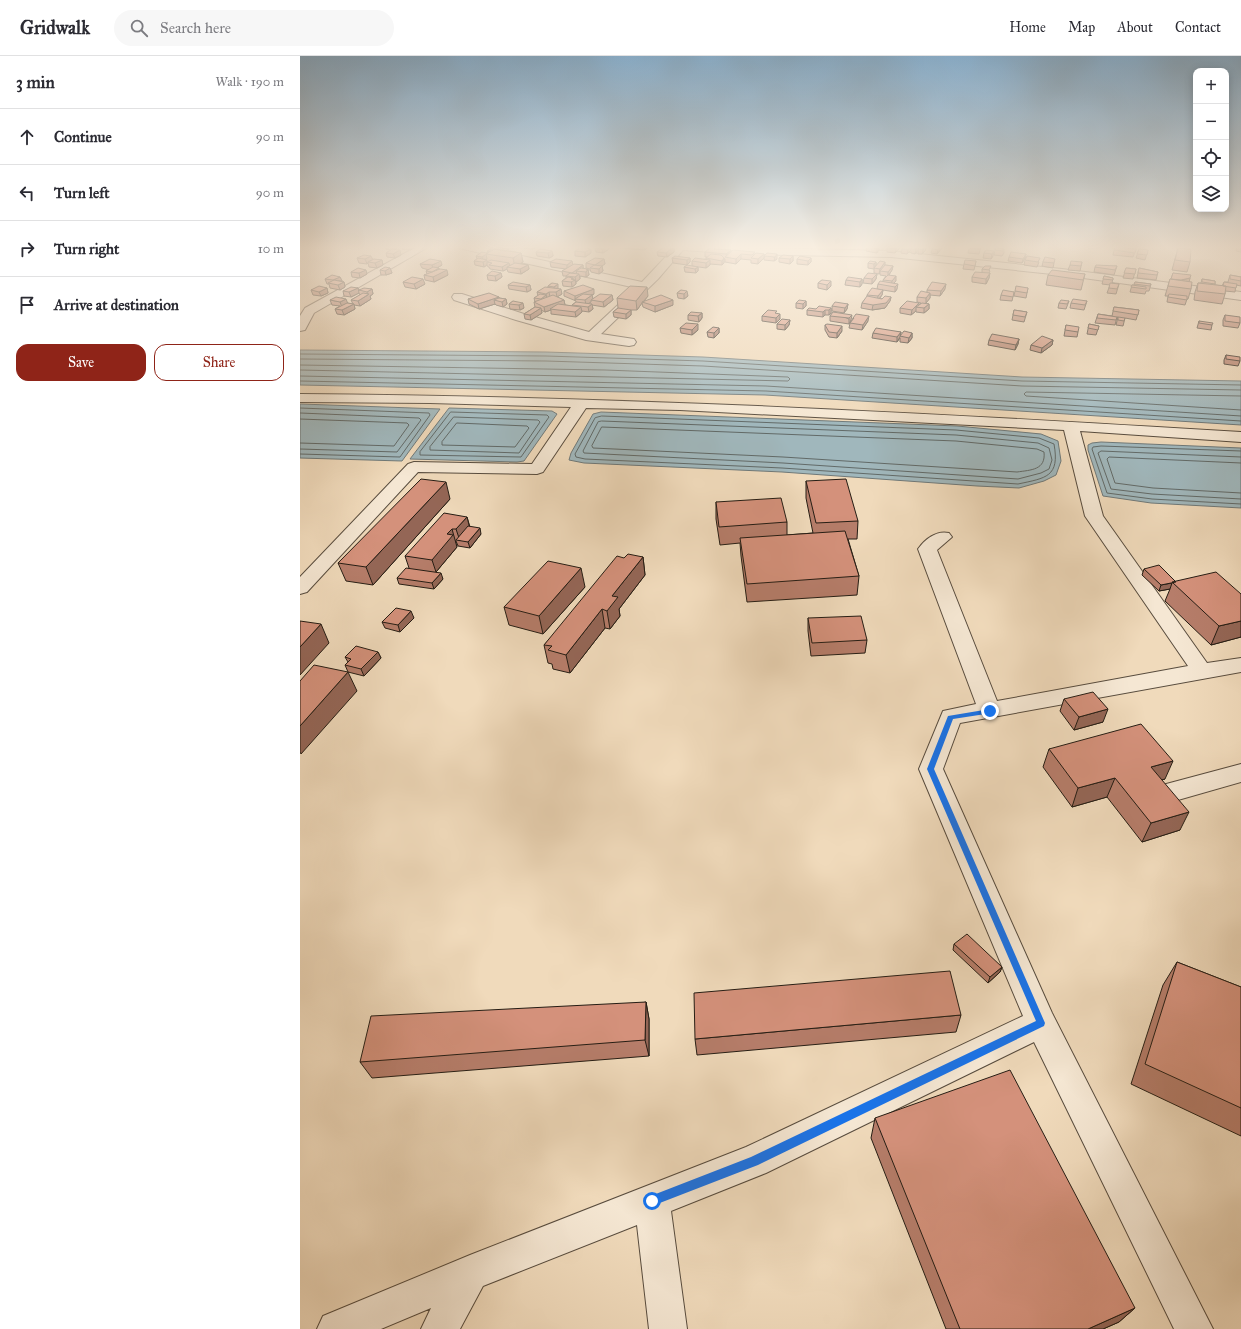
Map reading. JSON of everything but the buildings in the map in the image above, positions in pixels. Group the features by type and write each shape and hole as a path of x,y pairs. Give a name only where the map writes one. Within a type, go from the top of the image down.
{"street":[{"path":"300,327 309,311 319,305"},
{"path":"484,305 591,337 629,342"},
{"path":"591,337 624,305"},
{"path":"300,398 430,399 680,406 1071,426 1241,437"},
{"path":"300,588 414,467 537,469 581,404"},
{"path":"1071,426 1094,516 1202,671"},
{"path":"943,537 927,549 990,711"},
{"path":"1194,1329 1041,1023 931,769 950,717 990,711 1202,671 1241,666"},
{"path":"1164,794 1241,772"},
{"path":"336,1329 470,1273 754,1161 1041,1023"},
{"path":"652,1201 668,1329"},
{"path":"440,1329 470,1273"}],"water":[{"path":"300,350 546,352 703,357 1022,377 1241,381 1241,425 765,395 300,385"},
{"path":"300,404 440,409 402,461 300,458"},
{"path":"449,408 552,411 557,414 524,461 410,459"},
{"path":"601,412 957,426 1041,434 1058,441 1061,461 1056,475 1044,481 1019,488 782,472 584,463 569,460 571,453 593,414"},
{"path":"1101,442 1241,448 1241,508 1151,503 1103,496 1088,450 1088,445"}],"route":[{"path":"652,1201 754,1161 1041,1023 931,769 950,717 990,711"}]}
